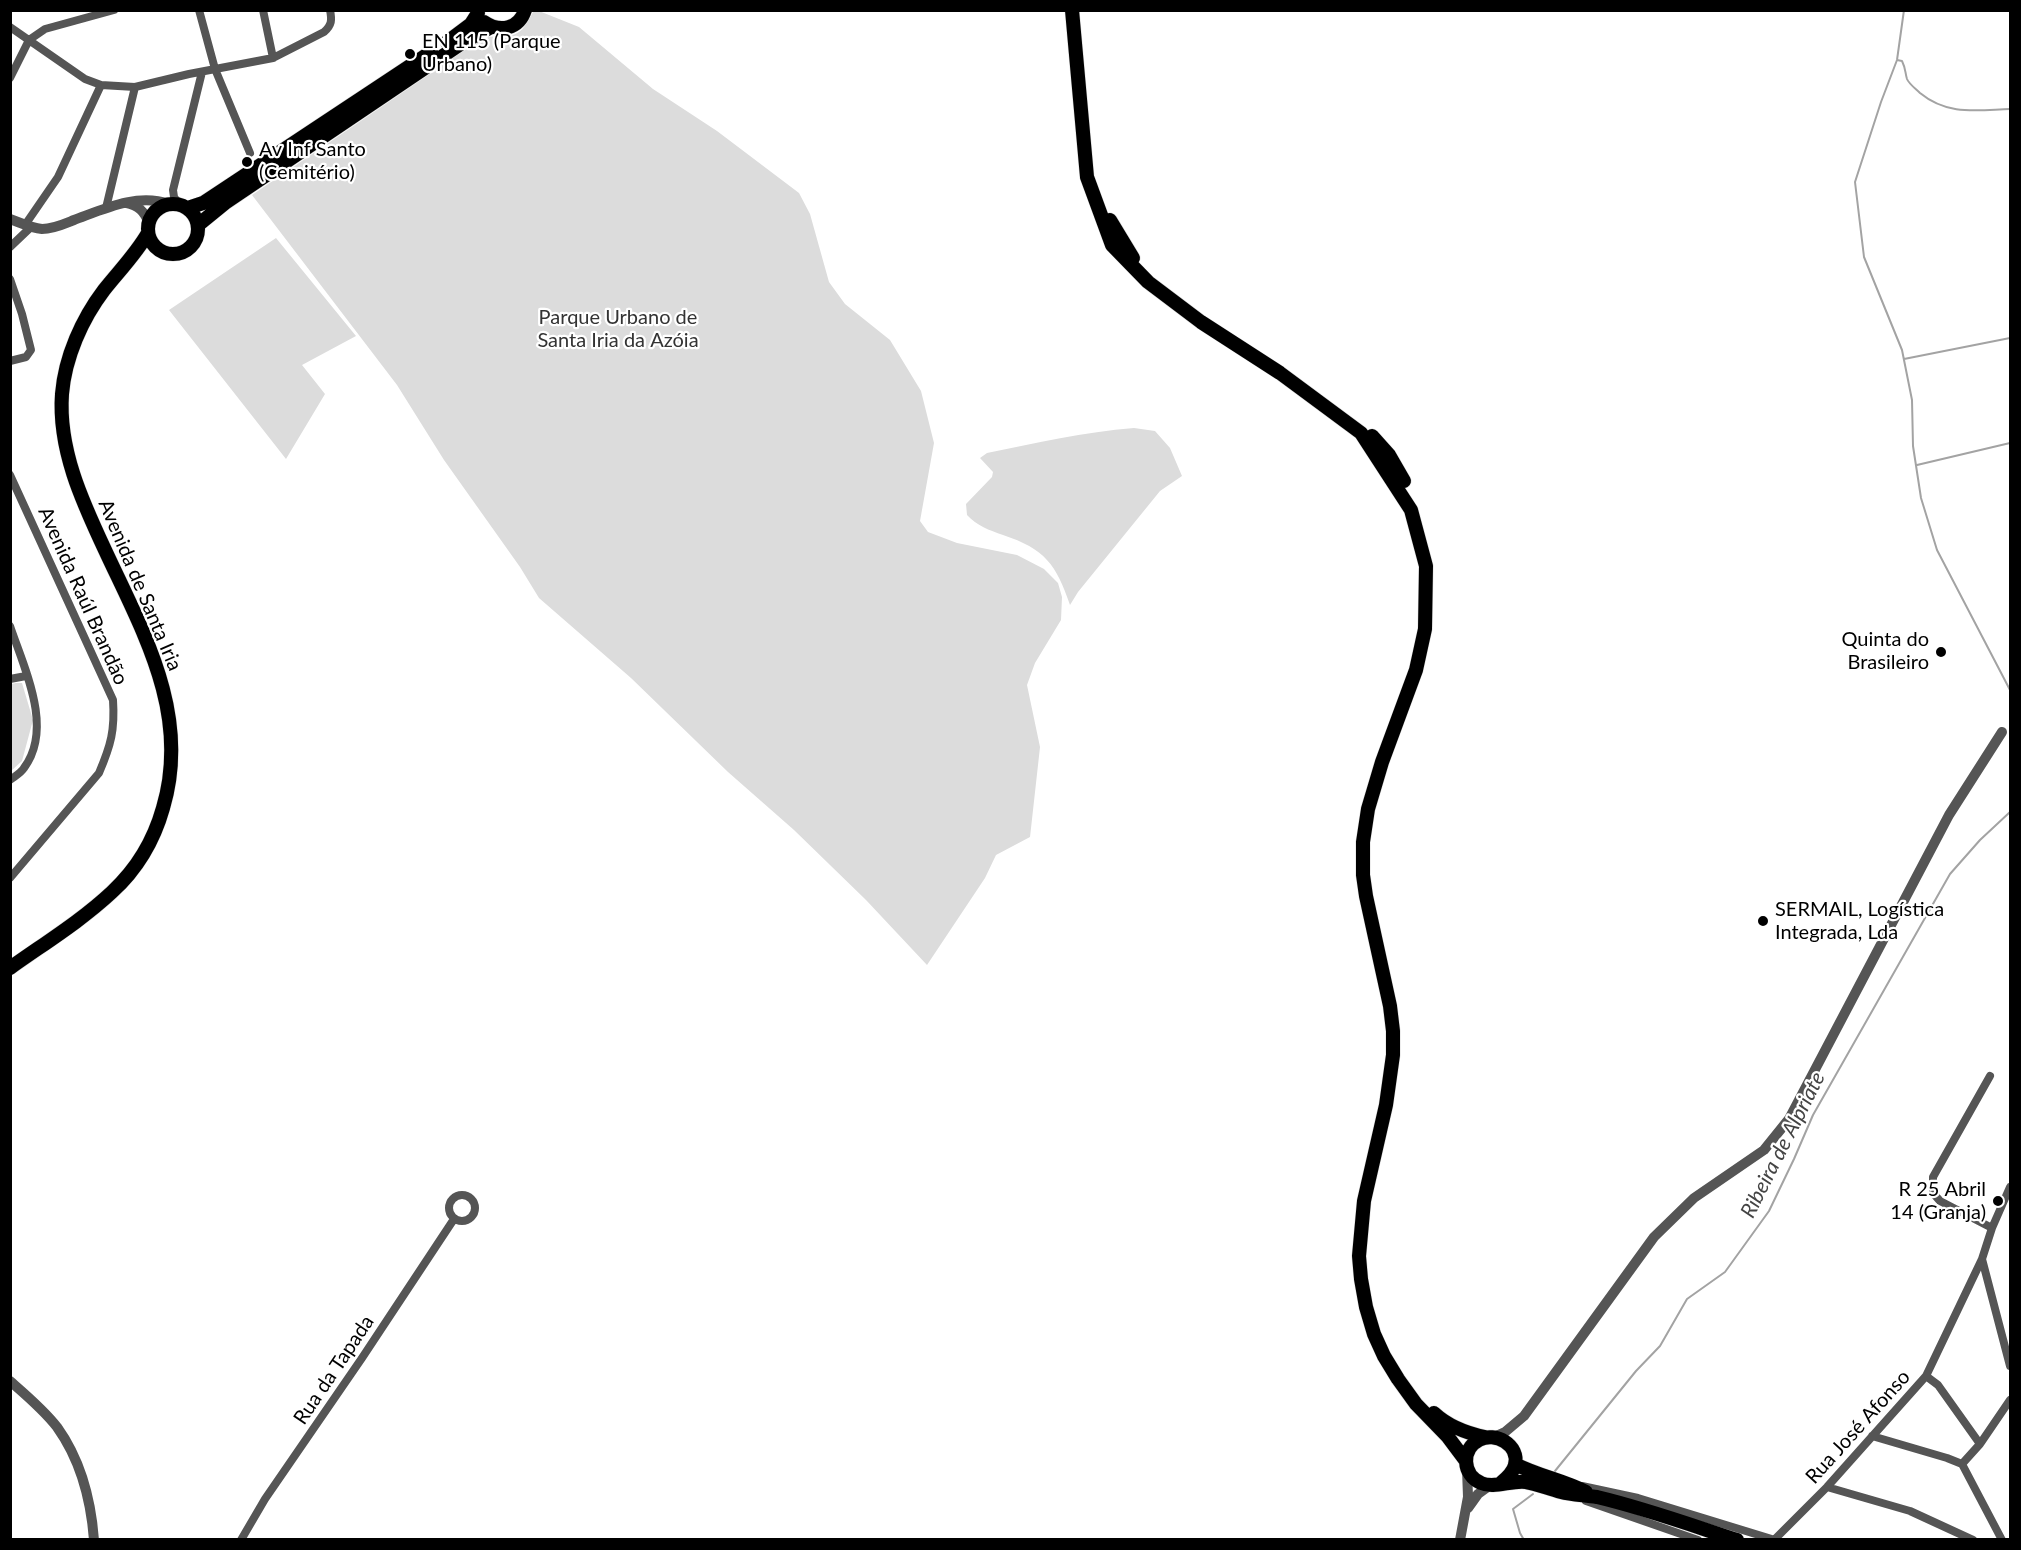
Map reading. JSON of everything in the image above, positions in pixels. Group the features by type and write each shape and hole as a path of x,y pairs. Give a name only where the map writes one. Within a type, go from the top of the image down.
{"main road":[{"path":"179,206 195,216 198,235 194,244 187,250 177,254 168,254 159,250 152,242 149,228 153,214 160,208 203,203 460,33 471,24 477,12 491,27 501,29 519,22 525,10"},
{"path":"1072,10 1087,177 1112,245 1148,282 1201,322 1280,373 1361,433 1411,510 1426,566 1425,630 1416,670 1376,781 1363,842 1363,875 1366,896 1390,1006 1393,1031 1393,1055 1386,1105 1364,1201 1360,1234 1361,1280 1374,1334 1398,1379 1448,1437 1470,1475 1479,1482 1495,1484 1526,1482 1567,1489 1737,1539"},
{"path":"1081,10 1095,170 1109,219 1143,275 1196,315 1279,361 1358,420 1389,455 1412,496 1430,555 1433,609 1426,664 1375,812 1371,844 1373,895 1398,1006 1400,1055 1399,1079 1371,1202 1366,1257 1373,1305 1381,1330 1419,1402 1453,1427 1468,1434 1503,1440 1513,1450 1515,1464 1511,1474 1495,1484"},
{"path":"198,225 212,212 263,177 465,41 491,27"},
{"name":"Avenida de Santa Iria","path":"10,968 94,908 114,891 133,869 148,846 159,820 170,780 172,760 169,710 157,669 81,497 69,456 63,422 62,394 75,342 87,316 117,274 140,248 149,228"},
{"name":"Avenida de Santa Iria","path":"117,274 131,263 159,250"},
{"path":"1466,1465 1471,1445 1490,1437"},
{"path":"1515,1464 1567,1489"}],"street":[{"path":"71,10 72,22"},
{"path":"10,78 29,40 45,29 114,10"},
{"path":"199,10 215,69 250,153"},
{"path":"263,10 273,58"},
{"path":"10,27 85,79 100,85 135,87 273,58 324,32 332,20 330,10"},
{"path":"179,206 173,190 202,72"},
{"path":"10,247 28,226 58,177 100,85"},
{"path":"106,208 135,87"},
{"path":"10,219 44,229 106,208 144,199 179,206"},
{"path":"126,203 136,205 144,212 149,228"},
{"path":"10,279 31,351 26,357 10,362"},
{"name":"Avenida Raúl Brandão","path":"10,475 112,700 115,723 108,752 99,773 10,878"},
{"path":"10,627 36,701 37,726 32,755 24,769 10,780"},
{"path":"10,679 26,676"},
{"path":"1513,1450 1517,1429 1524,1416 1654,1237 1694,1198 1764,1150 1789,1119 1949,815 2006,731"},
{"path":"1990,1076 1933,1177 1933,1193 1940,1201 1992,1228"},
{"name":"Rua José Afonso","path":"1775,1539 1827,1487 1926,1376 1982,1259 1992,1228 2010,1187"},
{"name":"Rua da Tapada","path":"241,1539 265,1499 454,1219"},
{"path":"1982,1259 2010,1366"},
{"path":"1926,1376 1938,1385 1980,1444"},
{"path":"10,1381 56,1426 72,1453 86,1486 94,1539"},
{"path":"1962,1464 1980,1444 2010,1400"},
{"path":"1490,1437 1505,1432 1524,1416"},
{"path":"1872,1436 1962,1464 2002,1539"},
{"path":"1460,1539 1468,1490 1466,1465"},
{"path":"1466,1511 1478,1494 1495,1484"},
{"path":"1827,1487 1910,1511 1973,1539"},
{"path":"1567,1489 1698,1539"},
{"path":"1567,1489 1638,1498 1775,1539"}],"green space":[{"name":"Parque Urbano de Santa Iria da Azóia","path":"534,10 579,27 653,89 717,131 799,193 810,214 829,282 845,304 890,340 921,391 934,443 920,521 928,532 957,543 1017,555 1044,569 1058,583 1062,597 1061,620 1035,663 1027,685 1040,747 1030,837 996,855 985,878 927,965 866,900 794,830 728,772 631,678 539,598 520,567 444,460 397,385 252,195 484,37 510,35 520,31"},
{"path":"276,238 356,336 302,365 325,394 286,459 169,310"},
{"path":"1134,428 1155,431 1170,448 1182,476 1160,491 1070,605 1060,579 1039,552 1017,540 984,527 967,515 966,504 992,477 993,472 980,458 987,453 1078,435"},
{"path":"22,683 33,720 22,761 11,771 11,684"}],"waterway":[{"name":"Ribeira de Alpriate","path":"1904,10 1897,60 1855,182 1864,257 1902,350 1912,400 1913,446 1921,498 1937,550 2010,690"},
{"path":"1897,60 1902,61 1911,85 1941,105 1963,110 2010,109"},
{"path":"1904,359 2010,338"},
{"path":"1917,465 2010,443"},
{"name":"Ribeira de Alpriate","path":"1555,1471 1636,1371 1660,1346 1687,1299 1725,1272 1769,1211 1813,1115 1950,874 1980,840 2010,812"},
{"name":"Ribeira de Alpriate","path":"1524,1540 1513,1509 1533,1494"}],"place":[{"name":"EN 115 (Parque Urbano)","path":"410,54"},
{"name":"Av Inf Santo (Cemitério)","path":"247,162"},
{"name":"Quinta do Brasileiro","path":"1941,652"},
{"name":"SERMAIL, Logística Integrada, Lda","path":"1763,921"},
{"name":"R 25 Abril 14 (Granja)","path":"1998,1201"}]}
